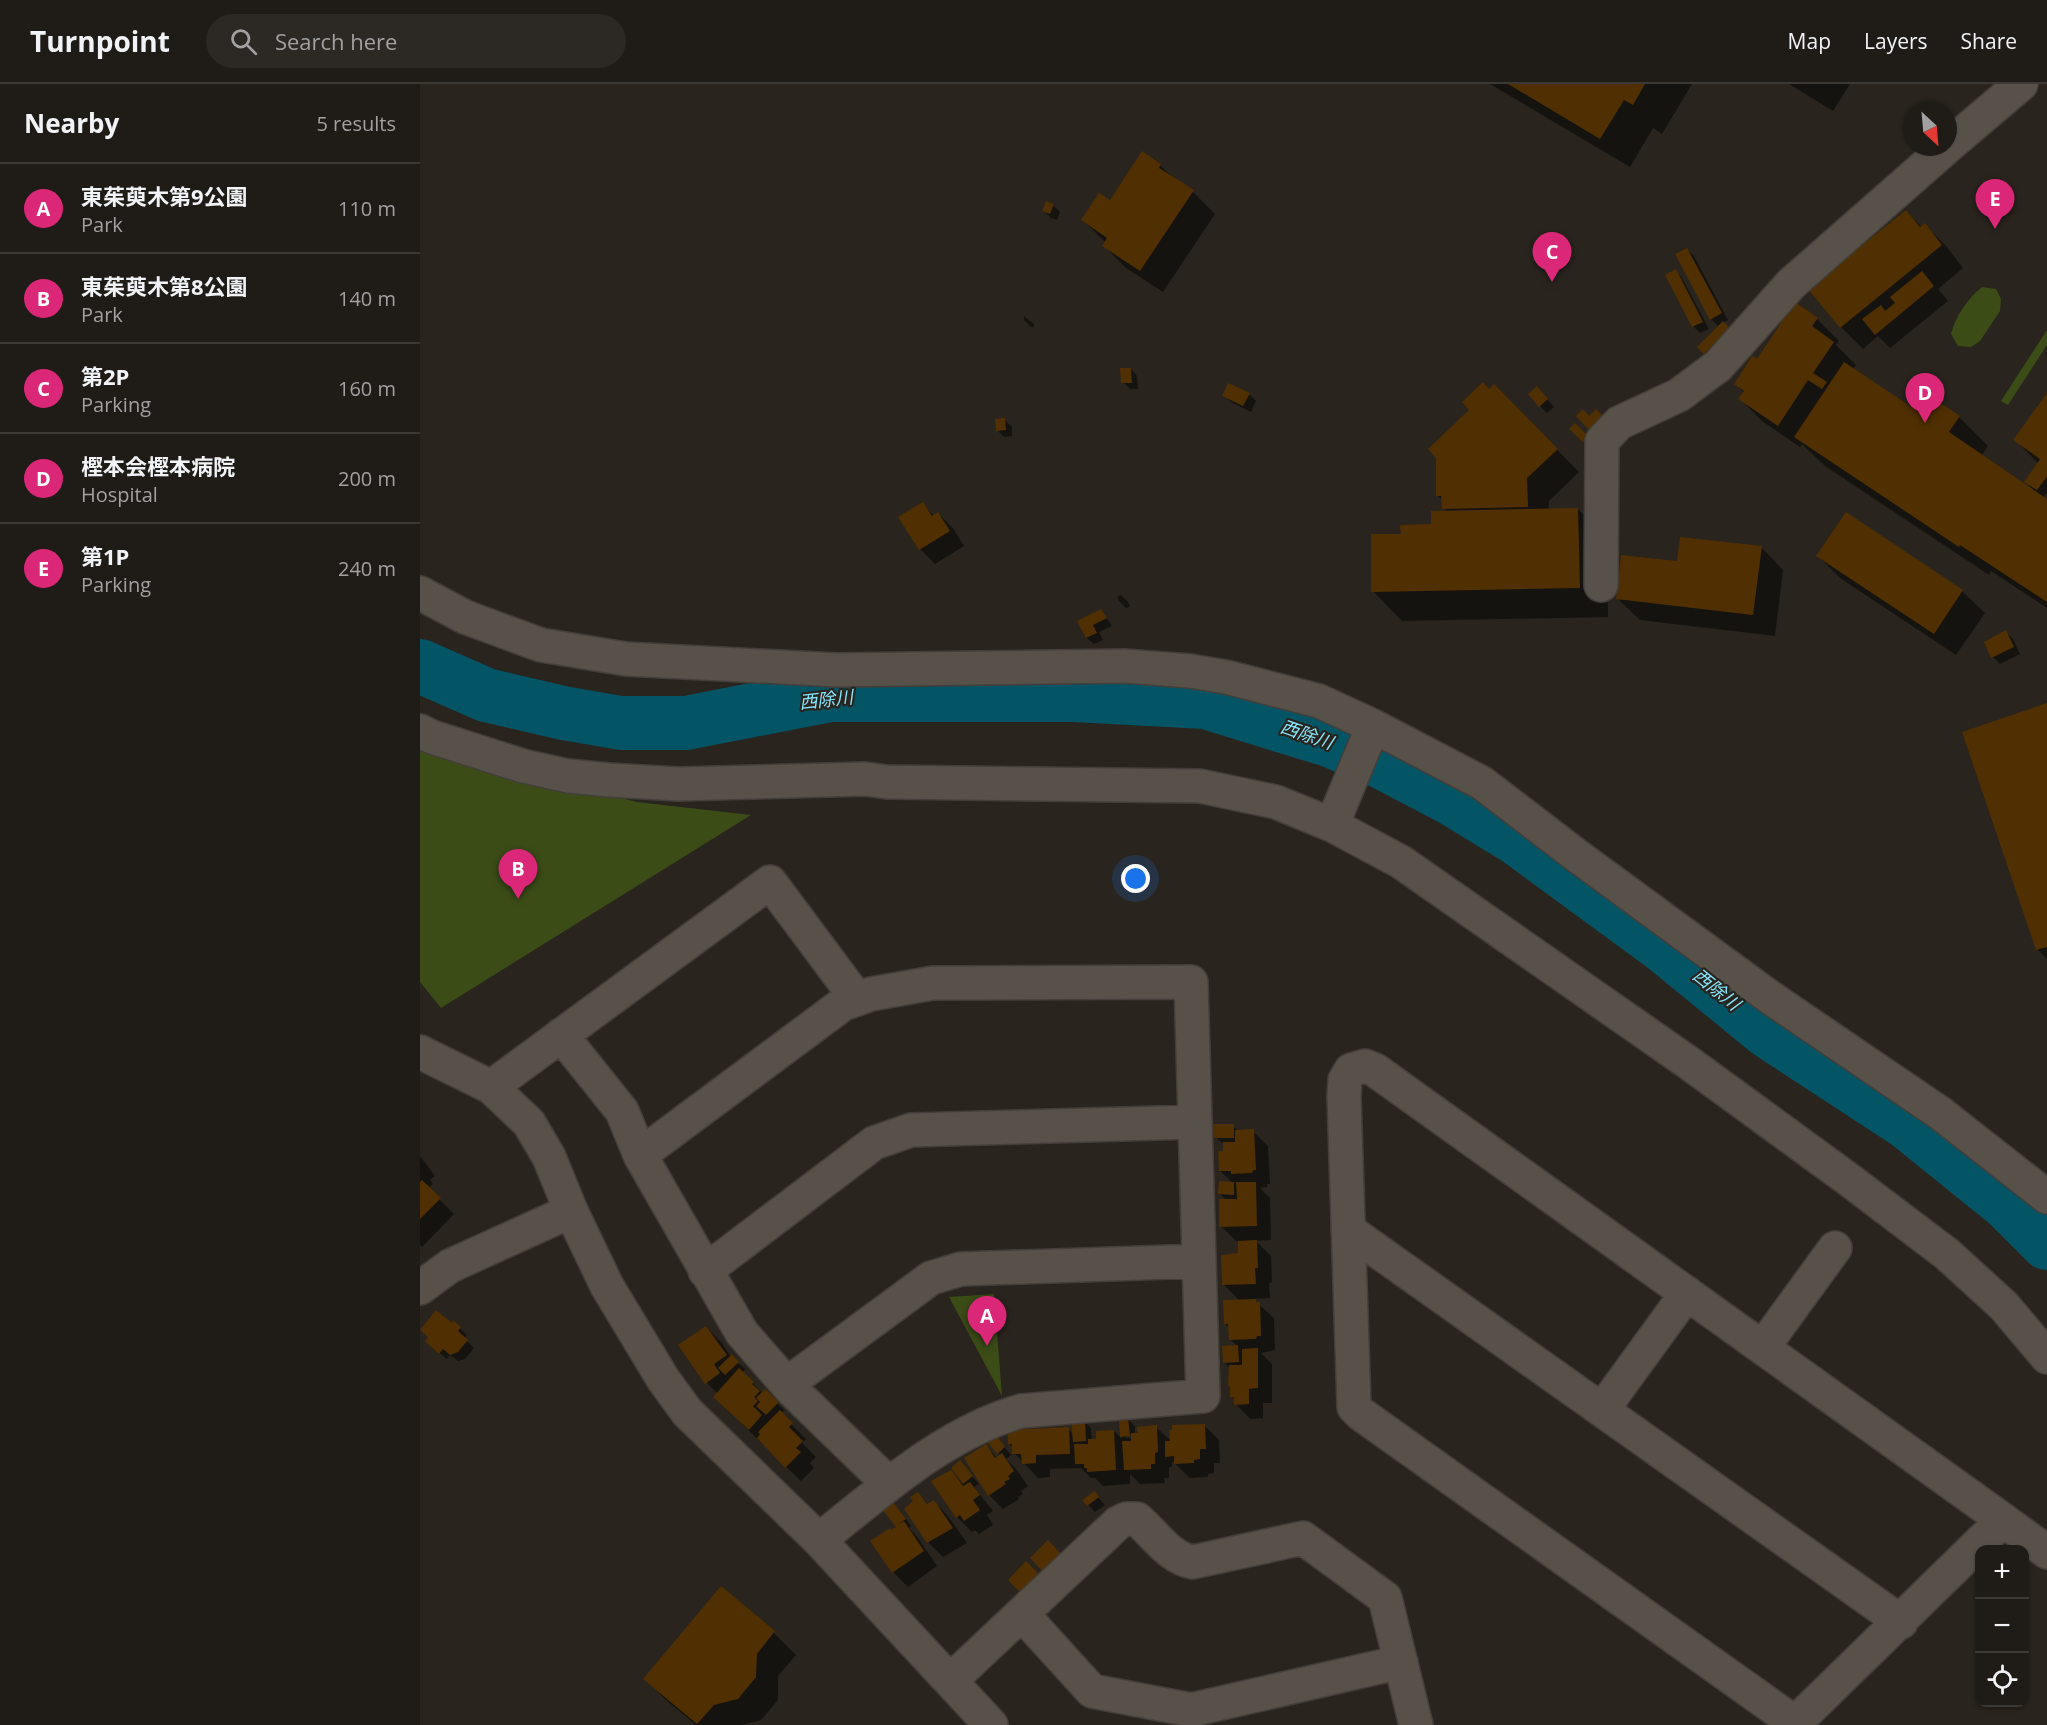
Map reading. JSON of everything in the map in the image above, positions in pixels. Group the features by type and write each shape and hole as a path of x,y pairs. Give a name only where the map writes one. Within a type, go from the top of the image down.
{"street":[{"path":"1957,138 2021,84"},
{"path":"1601,585 1602,441 1619,423 1679,395 1718,366 1791,284 1936,156"},
{"path":"420,593 465,616 541,645 626,659 837,670 1124,666 1190,671 1226,677 1318,701 1371,731 1482,783 1576,855 1772,998 1940,1113 2047,1197"},
{"path":"420,731 432,737 524,766 598,780 679,784 865,779 887,782 1200,786 1276,802 1335,818 1689,1063 1848,1179 1947,1254 2004,1306 2047,1357"},
{"path":"1335,818 1371,731"},
{"path":"491,1087 770,882 857,999"},
{"path":"640,1155 843,1004 857,999 903,987 933,983 1191,982 1203,1396 1021,1411 993,1419 966,1432 889,1484 819,1540"},
{"path":"561,1035 622,1112 640,1155 742,1333 787,1384 889,1484"},
{"path":"420,1052 491,1087 529,1123 549,1157 606,1286 663,1379 687,1412 819,1540 991,1725"},
{"path":"2003,1520 1794,1724 1354,1407 1345,1080 1351,1070 1365,1066 1375,1070 1763,1347 2003,1520 2047,1552"},
{"path":"705,1271 873,1143 911,1130 1195,1122"},
{"path":"420,1288 450,1266 571,1211"},
{"path":"1348,1230 1900,1622"},
{"path":"1763,1347 1835,1248"},
{"path":"787,1384 931,1278 961,1269 1199,1261"},
{"path":"1602,1410 1687,1293"},
{"path":"950,1681 1118,1523 1126,1519 1137,1519 1174,1555 1182,1560 1193,1562 1302,1538 1385,1598 1416,1725"},
{"path":"1022,1614 1092,1691 1191,1710 1401,1662"}],"green space":[{"path":"1982,287 1996,289 2001,299 2000,311 1980,341 1971,347 1958,346 1951,334 1953,328 1963,308"},
{"path":"2047,330 2047,345 2008,405 2001,401"},
{"path":"420,745 637,802 751,815 441,1008 420,982"},
{"path":"994,1294 1002,1396 949,1297"}],"building":[{"path":"1508,84 1645,84 1633,105 1624,100 1600,139"},
{"path":"1142,151 1161,164 1159,168 1194,190 1140,271 1102,246 1107,238 1081,220 1099,193 1110,200"},
{"path":"1046,201 1054,204 1050,214 1042,211"},
{"path":"1906,210 1920,227 1925,223 1942,245 1840,328 1808,289"},
{"path":"1687,248 1722,313 1710,320 1675,254"},
{"path":"1676,269 1703,322 1692,327 1665,275"},
{"path":"1922,271 1934,286 1875,335 1862,319 1881,305 1885,311 1895,303 1890,297"},
{"path":"1795,302 1818,318 1812,326 1834,342 1813,373 1827,382 1822,389 1808,380 1778,426 1738,399 1744,391 1734,384 1752,356 1757,359"},
{"path":"1723,321 1730,328 1704,354 1697,347"},
{"path":"1844,362 1928,418 1939,402 1960,416 1949,432 2047,499 2047,602 1960,545 1959,547 1794,437"},
{"path":"1120,368 1131,368 1132,383 1121,383"},
{"path":"1483,382 1489,389 1494,384 1558,449 1527,478 1528,507 1442,509 1441,496 1436,496 1436,458 1428,449 1469,410 1462,402"},
{"path":"1228,383 1250,393 1243,406 1222,396"},
{"path":"1537,386 1548,399 1539,407 1528,394"},
{"path":"2047,393 2047,477 2037,490 2024,482 2040,459 2013,440"},
{"path":"1583,409 1589,416 1596,409 1603,416 1589,430 1576,416"},
{"path":"1005,418 1006,430 996,431 995,419"},
{"path":"1575,423 1589,437 1583,442 1569,429"},
{"path":"923,502 932,516 938,512 950,531 919,550 898,517"},
{"path":"1578,508 1580,588 1371,592 1371,534 1401,534 1400,525 1431,524 1431,511"},
{"path":"1846,512 1963,590 1934,634 1816,556"},
{"path":"1680,537 1762,546 1753,615 1616,599 1621,555 1677,561"},
{"path":"1101,609 1107,618 1093,625 1097,633 1086,638 1077,621"},
{"path":"2006,630 2014,647 1991,658 1984,642"},
{"path":"2047,703 2047,947 2036,950 1962,732"},
{"path":"1213,1124 1234,1124 1234,1138 1214,1138"},
{"path":"1254,1129 1256,1170 1252,1173 1231,1174 1231,1171 1219,1171 1218,1151 1223,1151 1223,1142 1235,1142 1235,1130"},
{"path":"422,1180 441,1198 420,1219 420,1182"},
{"path":"1219,1181 1234,1182 1234,1195 1218,1194"},
{"path":"1236,1182 1256,1182 1257,1226 1219,1227 1219,1199 1237,1199"},
{"path":"1257,1240 1256,1284 1222,1285 1221,1255 1238,1253 1238,1241"},
{"path":"1256,1299 1256,1302 1260,1302 1261,1336 1257,1336 1256,1339 1229,1340 1228,1324 1224,1324 1223,1300"},
{"path":"436,1310 461,1327 458,1331 468,1340 458,1352 450,1355 443,1349 439,1354 425,1341 428,1337 420,1330"},
{"path":"706,1326 727,1355 714,1364 720,1373 705,1384 678,1345"},
{"path":"1238,1345 1239,1362 1223,1363 1222,1346"},
{"path":"1258,1348 1258,1388 1249,1389 1249,1404 1234,1405 1234,1397 1230,1397 1228,1386 1229,1365 1242,1365 1242,1349"},
{"path":"732,1354 739,1362 725,1375 718,1368"},
{"path":"739,1368 760,1391 754,1397 758,1401 753,1406 762,1415 749,1430 713,1397"},
{"path":"765,1389 779,1402 766,1415 756,1406 760,1402 756,1398"},
{"path":"780,1410 793,1423 789,1427 803,1441 796,1448 801,1452 785,1468 757,1438 760,1434 758,1432"},
{"path":"1128,1417 1130,1436 1120,1437 1119,1418"},
{"path":"1085,1419 1086,1441 1073,1442 1071,1420"},
{"path":"1205,1424 1206,1449 1200,1449 1200,1459 1194,1460 1194,1463 1174,1464 1174,1456 1165,1457 1165,1441 1170,1441 1169,1430 1172,1430 1172,1425"},
{"path":"1157,1425 1158,1452 1155,1453 1155,1464 1151,1464 1151,1469 1124,1470 1122,1441 1131,1441 1131,1433 1138,1433 1137,1427"},
{"path":"1069,1427 1070,1454 1036,1455 1036,1463 1022,1464 1021,1454 1012,1454 1012,1444 1008,1444 1007,1430"},
{"path":"1114,1430 1116,1470 1087,1472 1084,1464 1075,1464 1074,1444 1088,1444 1088,1439 1096,1439 1096,1431"},
{"path":"995,1433 1005,1447 997,1454 986,1440"},
{"path":"986,1444 995,1458 1002,1453 1014,1471 1008,1476 1010,1479 1004,1482 1006,1484 988,1496 964,1458"},
{"path":"960,1460 973,1476 963,1484 951,1468"},
{"path":"951,1470 963,1486 970,1482 980,1495 973,1500 980,1510 964,1521 960,1515 956,1518 931,1481"},
{"path":"1095,1491 1099,1497 1087,1506 1082,1500"},
{"path":"918,1492 927,1504 934,1500 953,1528 927,1543 904,1509 913,1501 910,1497"},
{"path":"893,1502 906,1519 898,1524 904,1521 924,1551 892,1573 870,1541 890,1528 891,1530 896,1527 883,1510"},
{"path":"1048,1540 1062,1555 1044,1573 1030,1558"},
{"path":"1026,1561 1041,1576 1026,1598 1008,1580"},
{"path":"721,1586 775,1631 757,1654 756,1677 738,1699 714,1705 697,1724 643,1679"}],"waterway":[{"name":"西除川","path":"420,666 486,695 563,713 621,723 686,723 830,695 1074,695 1205,702 1329,740 1380,761 1449,797 1518,839 1665,947 1769,1032 1908,1123 2007,1203 2047,1243"}],"place":[{"name":"第1P","path":"1995,229"},
{"name":"第2P","path":"1552,282"},
{"name":"樫本会樫本病院","path":"1925,423"},
{"name":"東茱萸木第8公園","path":"518,899"},
{"name":"東茱萸木第9公園","path":"987,1346"}]}
